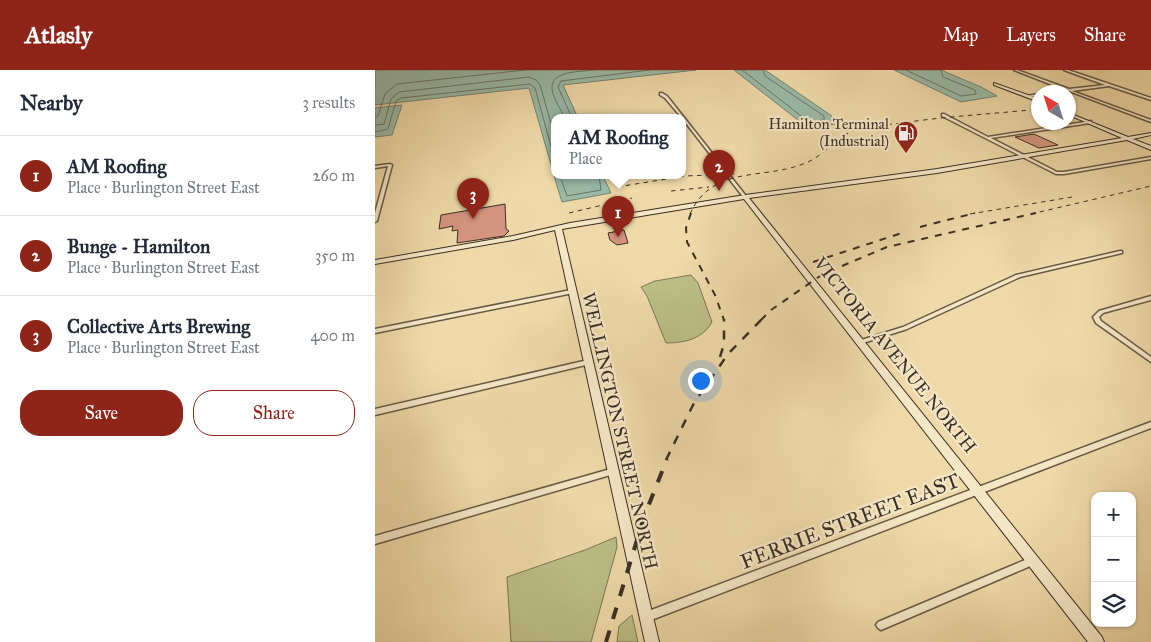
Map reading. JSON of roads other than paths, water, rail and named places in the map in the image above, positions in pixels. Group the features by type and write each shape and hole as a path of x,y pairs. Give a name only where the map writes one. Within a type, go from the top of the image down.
{"main road":[{"path":"995,84 1031,98"},
{"path":"1076,117 1151,148"},
{"path":"375,262 747,199 1025,157 1128,138 1151,136"},
{"path":"1093,145 1103,146 1151,136"},
{"name":"VICTORIA AVENUE NORTH","path":"747,199 1097,642"},
{"name":"WELLINGTON STREET NORTH","path":"559,230 571,292 614,470 652,642"}],"street":[{"path":"1015,70 1054,85"},
{"path":"1065,70 1151,99"},
{"path":"1076,90 1109,85"},
{"name":"VICTORIA AVENUE NORTH","path":"661,94 666,97 680,114"},
{"path":"1076,94 1151,121"},
{"path":"1027,96 1031,96"},
{"path":"943,115 1052,172 1060,173 1151,158"},
{"name":"VICTORIA AVENUE NORTH","path":"686,122 747,199"},
{"path":"987,138 1089,122"},
{"path":"375,167 391,165 375,221"},
{"path":"860,342 905,328 1018,276 1120,252"},
{"path":"375,331 571,292"},
{"path":"1151,298 1101,312 1096,317 1098,322 1151,360"},
{"path":"375,412 588,362"},
{"name":"FERRIE STREET EAST","path":"646,617 1151,425"},
{"path":"375,540 614,470"},
{"path":"881,625 1032,561"}],"water":[{"path":"375,70 696,70 563,85 576,114 551,114 551,165 529,88 375,105"},
{"path":"734,70 765,70 842,123 808,128"},
{"path":"894,70 941,70 997,96 961,102"},
{"path":"402,105 392,135 375,137 375,108"},
{"path":"555,179 604,179 611,193 562,202"}],"railway":[{"path":"690,214 699,198 711,188 739,177 787,169 803,164 817,157 843,136 857,129 1031,110"},
{"path":"686,176 734,174"},
{"path":"617,187 666,179"},
{"path":"1031,214 1151,186"},
{"path":"671,191 709,187"},
{"path":"973,213 1072,197"},
{"path":"569,213 632,198"},
{"path":"691,213 686,228 687,242 715,295 724,320"},
{"path":"920,227 973,213"},
{"path":"762,319 771,310 823,274 887,247 1036,213"},
{"path":"813,262 902,233"},
{"path":"666,460 694,403 728,354 762,319"},
{"path":"720,357 724,344 724,320"},
{"path":"606,642 644,517 667,459"}],"place":[{"name":"Hamilton Terminal (Industrial)","path":"906,154"},
{"name":"Bunge - Hamilton","path":"719,191"},
{"name":"Collective Arts Brewing","path":"473,219"},
{"name":"AM Roofing","path":"618,237"}]}
